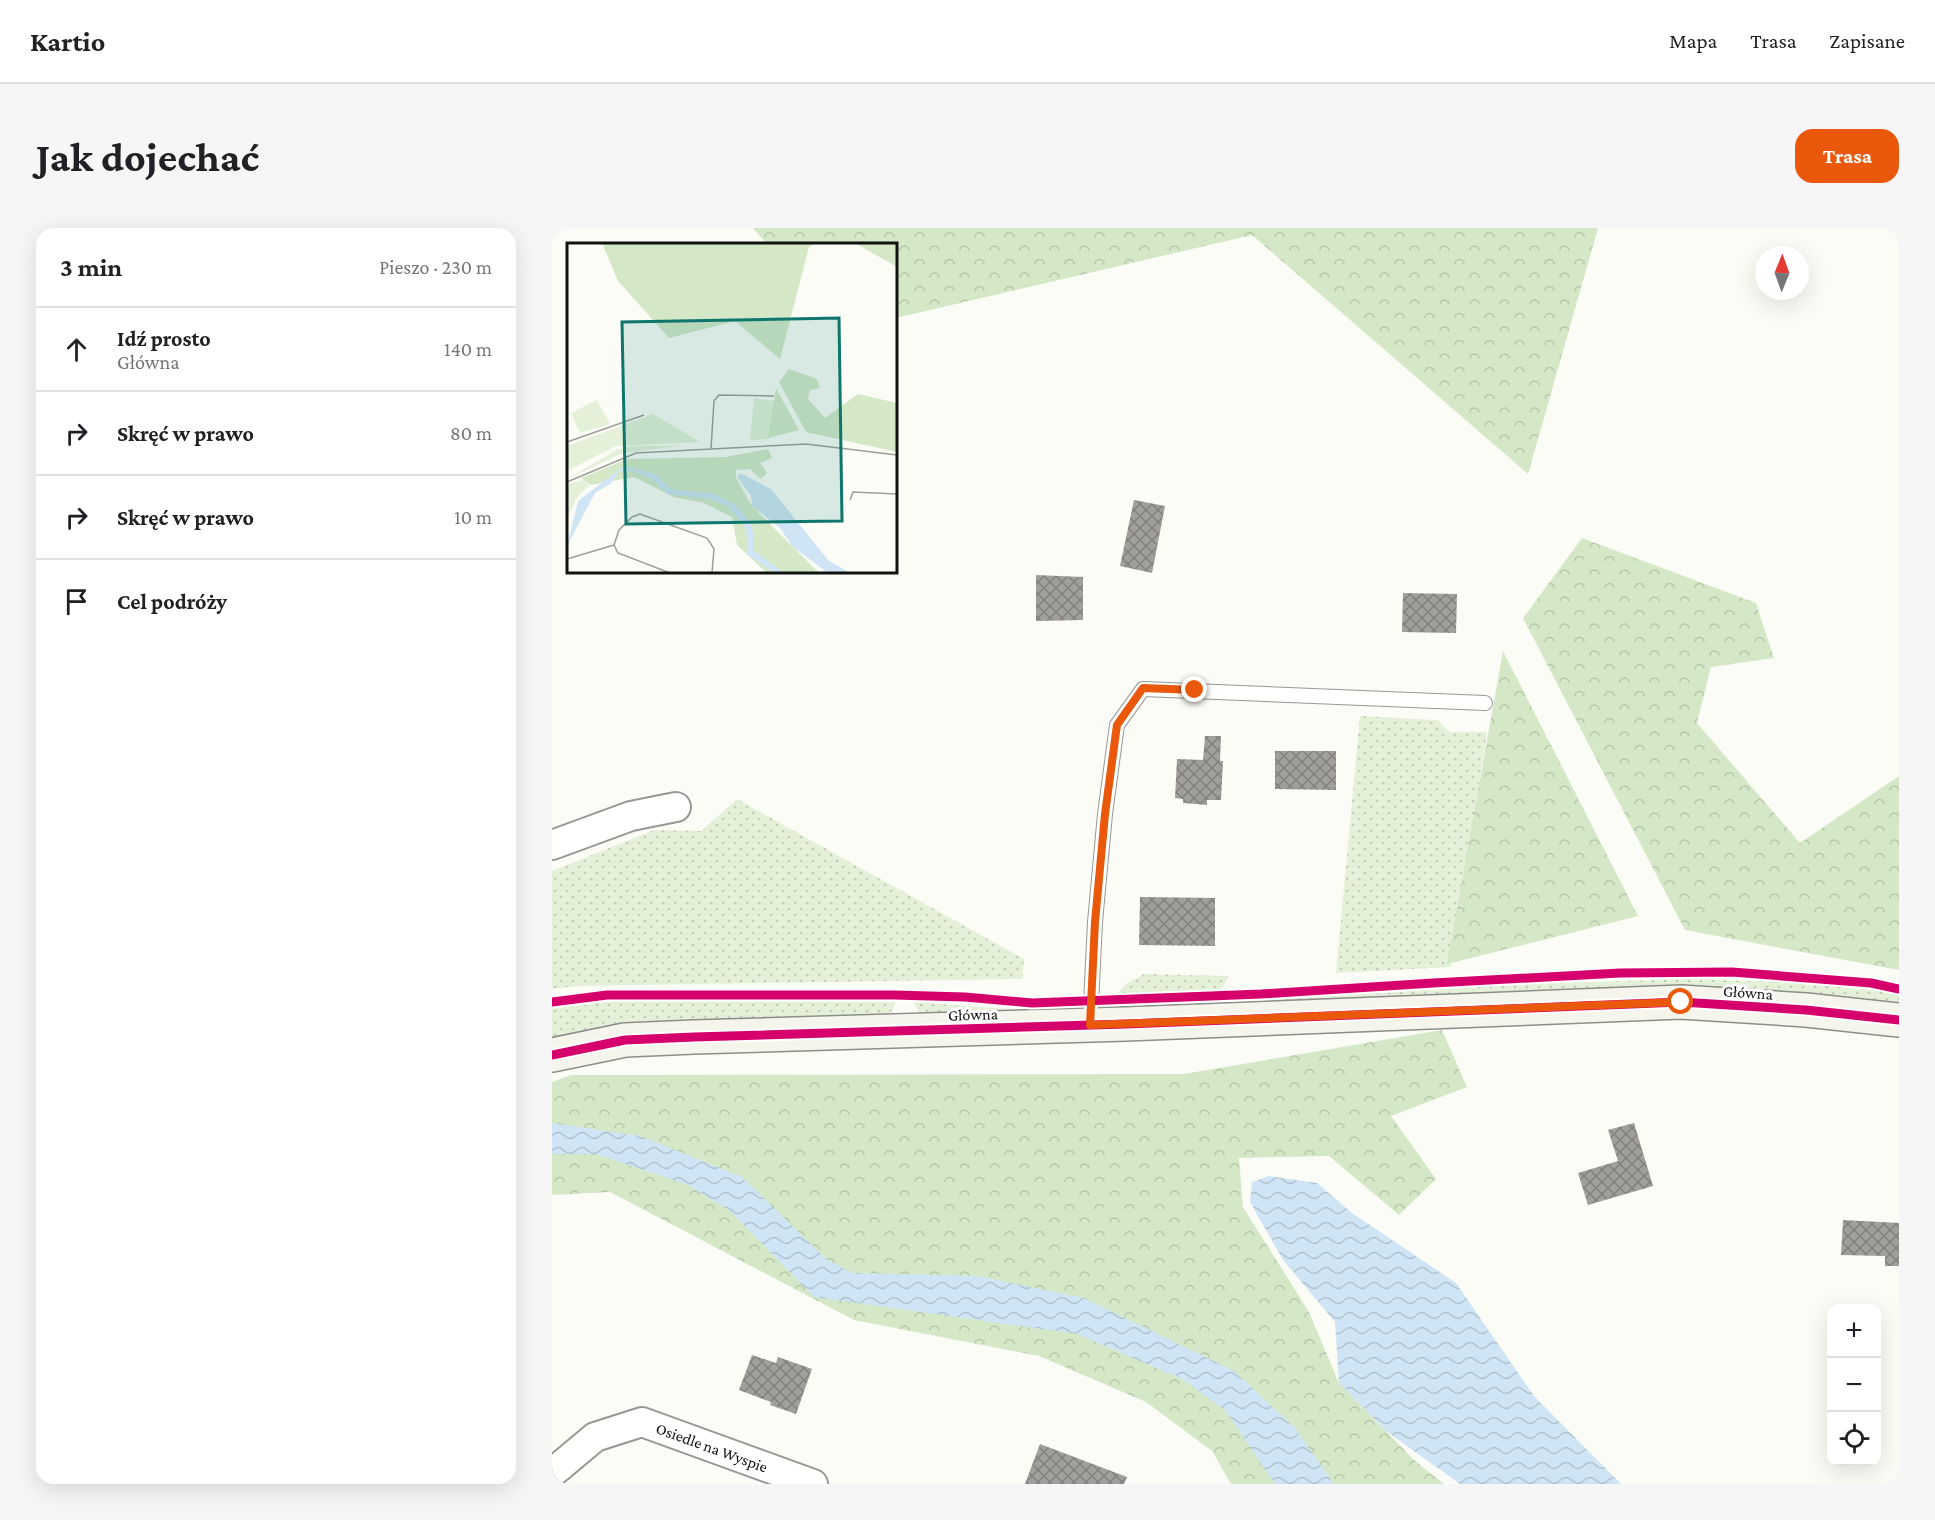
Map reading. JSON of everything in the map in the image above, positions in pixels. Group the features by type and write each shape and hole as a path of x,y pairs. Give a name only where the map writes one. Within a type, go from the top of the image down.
{"street":[{"path":"552,845 631,816 676,807"},
{"name":"Główna","path":"552,1055 625,1040 1681,1002 1806,1010 1899,1020"},
{"name":"Osiedle na Wyspie","path":"552,1473 595,1437 642,1422 813,1484"}],"lane":[{"path":"1090,1025 1095,922 1104,825 1117,725 1143,688 1485,703"}],"green space":[{"path":"753,228 1598,228 1528,474 1252,235 897,318 897,243 766,243"},
{"path":"1582,538 1756,603 1774,658 1711,667 1697,723 1800,843 1899,776 1899,970 1685,930 1523,618"},
{"path":"1503,651 1638,916 1447,964"},
{"path":"1360,716 1437,720 1450,732 1487,732 1451,967 1336,973"},
{"path":"737,799 1024,959 1022,979 578,986 552,989 552,871 654,830 701,831"},
{"path":"1144,974 1229,976 1221,990 1116,995 1126,984"},
{"path":"1687,979 1794,983 1874,990 1899,995 1899,1004 1109,1009 1530,984"},
{"path":"628,1000 896,1002 892,1011 884,1017 632,1024 589,1030 552,1039 552,1008"},
{"path":"914,1002 1033,1011 933,1018 919,1013"},
{"path":"1442,1030 1467,1087 1391,1116 1436,1179 1399,1215 1329,1156 1239,1158 1243,1207 1309,1312 1339,1383 1414,1460 1444,1484 1231,1484 1212,1451 1146,1402 1039,1356 854,1320 610,1192 552,1195 552,1082 571,1075 1184,1074"}],"water":[{"path":"552,1123 640,1136 742,1177 826,1259 852,1273 977,1276 1084,1298 1234,1371 1294,1427 1334,1484 1275,1484 1225,1410 1182,1379 1077,1334 814,1297 730,1211 688,1185 596,1154 552,1154"},
{"path":"1269,1176 1317,1183 1352,1213 1456,1283 1534,1396 1621,1484 1460,1484 1386,1431 1339,1383 1335,1322 1283,1260 1250,1202 1252,1182"}],"building":[{"path":"1134,500 1165,506 1152,573 1120,566"},
{"path":"1036,575 1083,577 1083,620 1036,621"},
{"path":"1403,593 1457,594 1456,633 1402,632"},
{"path":"1205,736 1221,736 1220,761 1223,761 1221,800 1207,800 1207,805 1183,803 1183,799 1175,798 1177,759 1203,760"},
{"path":"1275,751 1336,751 1336,790 1275,789"},
{"path":"1140,897 1215,898 1215,946 1139,945"},
{"path":"1634,1123 1653,1186 1588,1205 1578,1173 1618,1161 1608,1130"},
{"path":"1843,1220 1899,1223 1899,1266 1885,1266 1885,1256 1841,1255"},
{"path":"752,1355 776,1363 778,1357 812,1369 796,1414 739,1390"},
{"path":"1040,1444 1127,1477 1124,1484 1025,1484"}],"cycle path":[{"path":"552,1002 607,995 894,995 965,997 1032,1003 1261,994 1620,973 1732,972 1871,983 1899,989"},
{"path":"552,1055 625,1040 1126,1024 1681,1002 1806,1010 1899,1020"}],"route":[{"path":"1195,690 1143,688 1117,725 1105,814 1095,922 1090,1025 1681,1002"}]}
